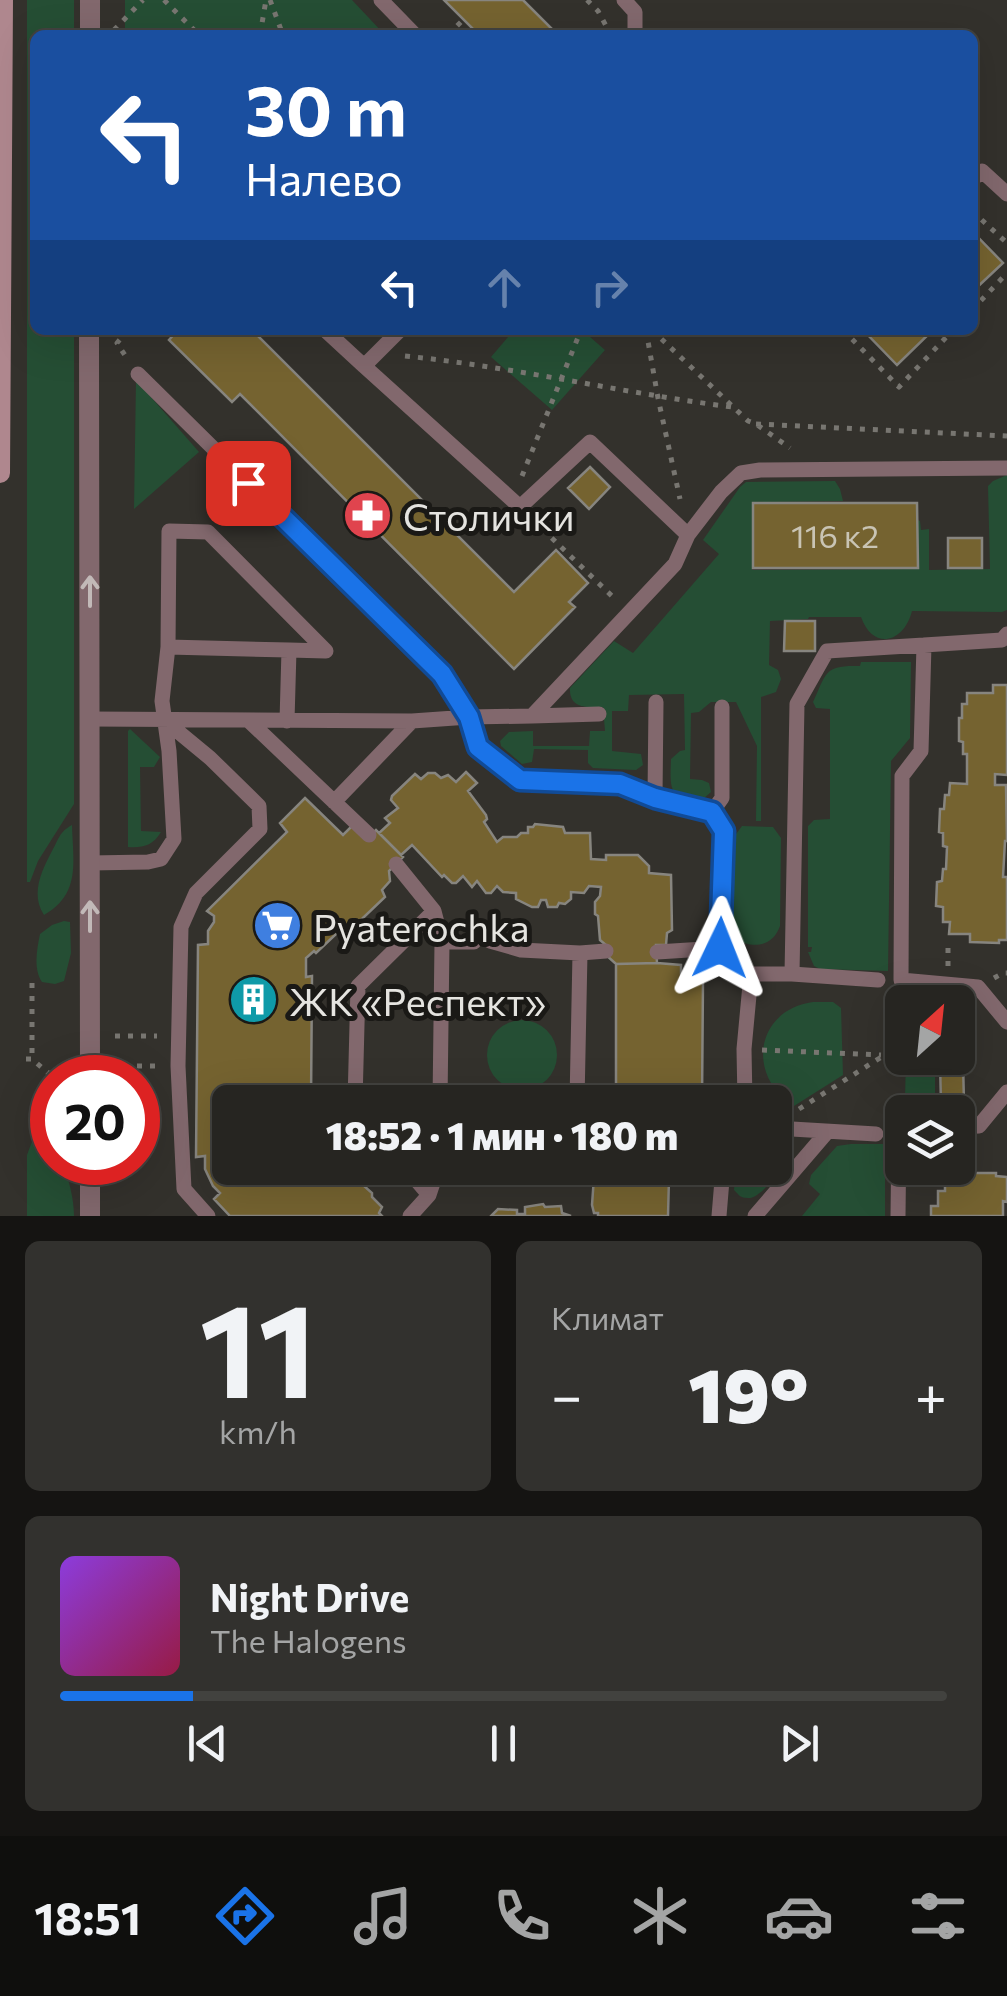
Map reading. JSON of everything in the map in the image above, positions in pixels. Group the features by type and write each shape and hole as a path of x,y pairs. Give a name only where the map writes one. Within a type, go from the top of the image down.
{"main road":[{"path":"0,472 3,0"}],"street":[{"path":"90,0 90,30"},
{"path":"89,1055 90,335"},
{"path":"90,1185 90,1216"}],"lane":[{"path":"382,0 410,30"},
{"path":"635,4 635,30"},
{"path":"978,175 982,171 1007,194"},
{"path":"330,335 520,507 590,442 688,535"},
{"path":"364,366 395,335"},
{"path":"138,374 442,674 469,717 478,747 520,780 620,784 655,798 712,812 724,831 720,948"},
{"path":"532,716 675,564 688,535 741,473 1007,468"},
{"path":"90,863 161,859 174,839 174,756 162,701 168,647 170,531 208,532 326,651 168,647"},
{"path":"792,974 797,704 827,651 1002,640 1007,634"},
{"path":"889,980 902,776 921,750 924,645"},
{"path":"288,721 289,650"},
{"path":"655,798 656,702"},
{"path":"712,812 722,798 722,706"},
{"path":"90,719 412,721 600,714"},
{"path":"164,720 259,806 260,829 196,893 181,927 178,1066 184,1189 208,1216"},
{"path":"248,720 368,835"},
{"path":"334,802 412,721"},
{"path":"396,864 434,911 442,942 440,1085"},
{"path":"355,1085 358,986 434,911"},
{"path":"442,942 482,941 521,950 606,951"},
{"path":"656,952 720,948 751,974 978,987 1007,1022"},
{"path":"576,1085 580,953"},
{"path":"745,1085 744,1050 751,974"},
{"path":"975,1126 1007,1092"},
{"path":"792,1129 885,1131"},
{"path":"756,1216 827,1132"},
{"path":"420,1185 429,1195"},
{"path":"410,1216 429,1195 432,1185"},
{"path":"719,1216 721,1185"},
{"path":"895,1185 898,1216"}],"path":[{"path":"114,30 144,0"},
{"path":"164,0 194,30"},
{"path":"261,30 268,0"},
{"path":"268,0 281,30"},
{"path":"588,0 608,30"},
{"path":"453,30 463,20"},
{"path":"190,26 190,30"},
{"path":"978,217 1007,244"},
{"path":"978,304 1007,274"},
{"path":"117,343 124,335"},
{"path":"650,335 658,398 688,535"},
{"path":"654,335 748,421 822,470"},
{"path":"847,335 900,387 948,335"},
{"path":"377,354 476,363 658,398 732,407"},
{"path":"756,424 1007,436"},
{"path":"948,944 948,970"},
{"path":"30,1060 32,983"},
{"path":"115,1036 158,1036"},
{"path":"744,1050 885,1055"},
{"path":"792,1113 885,1055"}],"green space":[{"path":"27,0 74,0 74,30 30,30 30,335 74,335 74,804 27,882"},
{"path":"125,0 352,0 380,30 125,30"},
{"path":"510,335 588,335 605,350 552,410 491,357"},
{"path":"136,380 199,452 134,509"},
{"path":"1007,475 1007,610 912,611 902,630 888,639 873,635 861,617 770,621 769,665 778,670 781,679 776,692 761,697 761,821 756,821 757,746 736,702 711,702 691,713 690,779 709,783 711,792 703,799 677,795 671,785 671,759 685,750 684,694 629,695 628,711 612,711 612,751 641,754 643,765 636,770 593,768 588,763 588,750 534,749 532,762 522,764 501,746 500,741 509,732 533,731 533,746 589,746 590,731 605,731 603,707 576,703 570,688 614,641 633,653 719,554 703,540 746,482 835,481 843,501 752,502 752,570 918,569 918,520 921,530 929,529 929,570 990,569 988,486"},
{"path":"861,662 911,662 910,738 891,761 888,971 820,969 814,966 808,952 812,947 808,947 808,826 814,820 830,819 830,709 816,708 813,702 828,672 860,666"},
{"path":"130,729 160,757 154,767 140,767 141,831 161,832 151,843 138,847 128,847"},
{"path":"72,825 69,887 56,907 44,915 38,899 41,874 60,836"},
{"path":"742,826 773,827 781,838 780,926 774,937 756,945 744,943 732,928 733,838"},
{"path":"64,921 70,922 71,953 64,981 42,982 37,965 40,934"},
{"path":"813,1002 833,1002 841,1008 843,1075 794,1106 792,1085 774,1085 769,1078 764,1046 779,1017"},
{"path":"509,1023 535,1023 547,1030 554,1042 554,1068 538,1085 506,1085 490,1068 490,1042 497,1030"},
{"path":"906,1075 935,1075 935,1095 905,1095"},
{"path":"885,1144 885,1216 802,1216 820,1194 809,1184 811,1175 837,1146"},
{"path":"30,1147 30,1185 69,1185 74,1216 27,1216"},
{"path":"734,1185 768,1185 748,1198 734,1190"}],"building":[{"path":"444,0 523,0 553,30 474,30"},
{"path":"978,237 1003,263 978,286"},
{"path":"174,335 257,335 514,592 556,550 588,583 569,602 575,607 514,669 240,394 232,402 169,340"},
{"path":"868,335 928,335 897,365"},
{"path":"590,467 610,487 589,509 568,488"},
{"path":"753,503 917,503 918,568 753,568"},
{"path":"948,538 982,538 982,568 948,568"},
{"path":"785,621 815,621 815,651 784,651"},
{"path":"993,685 1007,685 1007,775 995,774 995,785 1006,785 1003,877 1007,877 1007,940 999,943 970,942 970,934 949,934 950,922 943,922 943,907 936,906 937,882 942,881 946,869 947,847 943,846 943,833 939,832 940,809 944,809 950,783 967,784 967,754 963,754 963,742 959,741 962,704 967,704 967,693 993,693"},
{"path":"466,772 477,783 468,791 486,815 484,822 497,842 503,837 528,833 528,827 535,824 563,827 565,833 590,833 591,859 638,855 649,866 649,873 671,875 672,930 667,933 666,945 656,945 657,963 616,964 606,955 595,914 601,887 589,886 584,893 571,892 571,899 557,907 548,907 546,900 541,900 538,907 532,907 516,899 516,893 503,892 497,886 486,893 477,881 472,887 463,876 452,883 412,845 401,855 379,833 390,823 385,818 398,808 392,796 415,774 421,779 428,773 441,778 448,775 456,782"},
{"name":"ЖК «Респект»","path":"305,798 343,835 352,826 372,834 376,830 403,857 389,871 390,881 382,890 385,897 344,936 337,933 306,958 306,977 312,976 311,1085 212,1085 212,1184 205,1169 205,1156 196,1157 198,945 208,944 208,931 214,922 214,916 207,911 287,832 280,823"},
{"path":"616,964 681,965 681,979 703,980 702,1085 616,1085"},
{"path":"940,1075 963,1075 964,1095 941,1095"},
{"path":"975,1173 1007,1177 1003,1216 931,1216 931,1206 938,1206 938,1191 945,1191 945,1185 975,1185"},
{"name":"ЖК «Респект»","path":"363,1185 382,1207 382,1216 230,1216 214,1199 220,1193 213,1186"},
{"path":"593,1185 669,1185 668,1216 598,1216 592,1205"},
{"path":"561,1206 562,1213 571,1216 491,1216 498,1209 525,1214 525,1207"}],"place":[{"name":"Столички","path":"368,515"},
{"name":"Pyaterochka","path":"278,926"},
{"name":"ЖК «Респект»","path":"254,1000"}],"route":[{"path":"248,483 442,674 469,717 478,747 520,780 620,784 655,798 712,812 724,831 720,948"}]}
